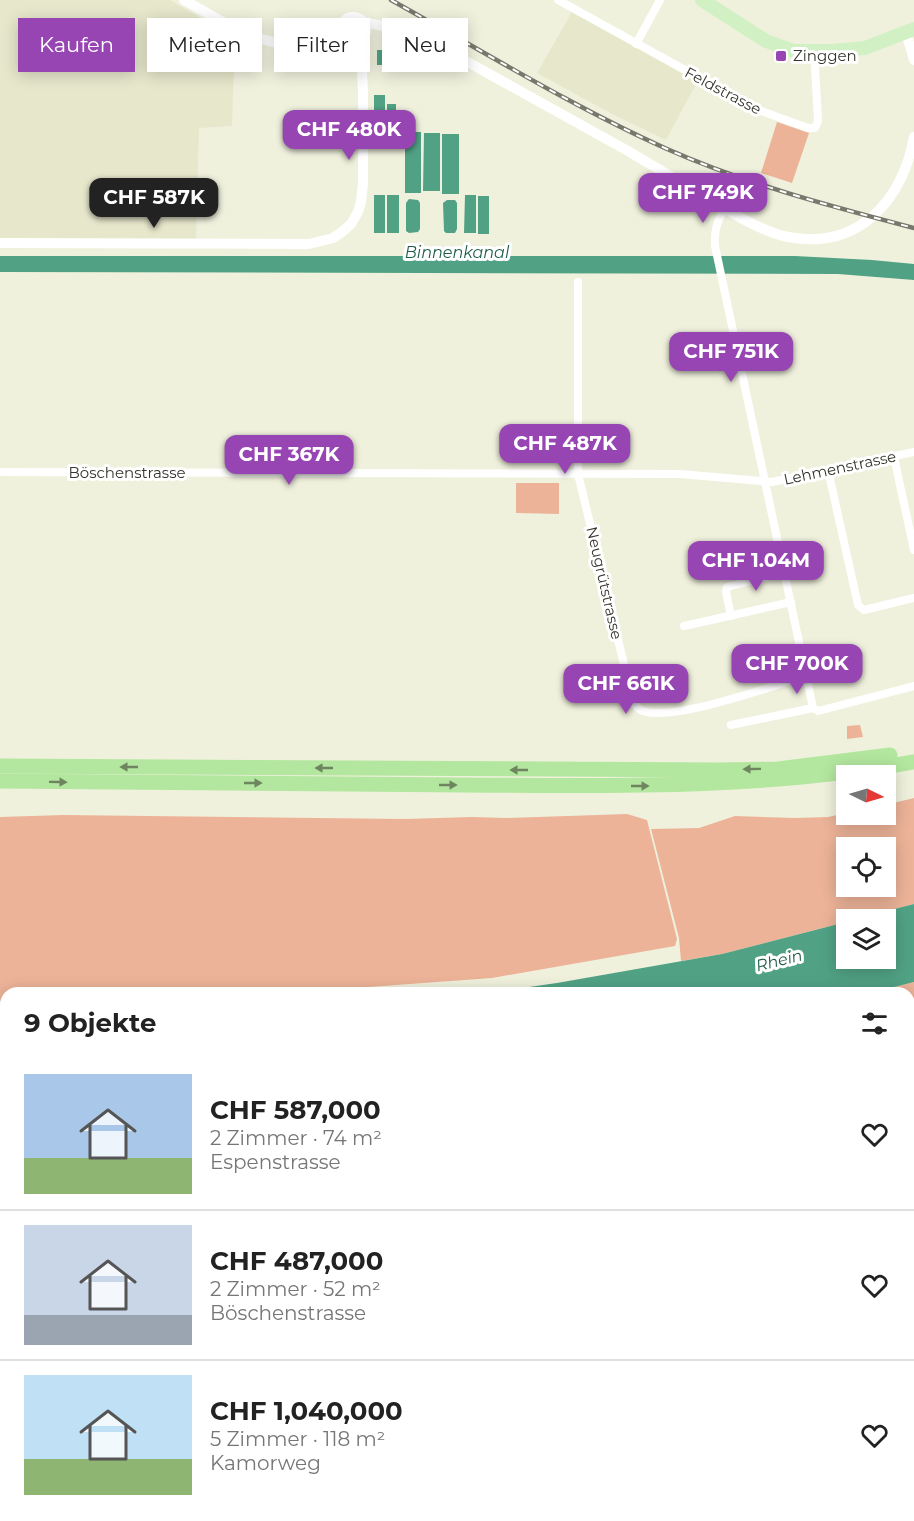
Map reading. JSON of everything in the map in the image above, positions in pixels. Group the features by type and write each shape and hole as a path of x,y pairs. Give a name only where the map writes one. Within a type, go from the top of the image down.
{"highway":[{"path":"0,766 720,770 778,769 914,752"},
{"path":"0,781 655,786 780,780 914,762"}],"main road":[{"path":"702,0 774,44 794,51 818,52 866,48 910,31"}],"street":[{"path":"184,0 239,30 265,40 274,41"},
{"name":"Feldstrasse","path":"558,0 756,109 802,127 814,128 818,121 815,67 818,52"},
{"path":"636,44 660,0"},
{"path":"910,31 914,60"},
{"path":"468,62 628,151 758,227 787,237 835,236 869,219 893,195 905,173 914,137"},
{"path":"0,243 309,244 333,238 351,224 361,202 362,72"},
{"path":"725,208 714,232 715,246 813,708"},
{"name":"Neugrütstrasse","path":"578,282 578,474 633,702 638,709 645,712 692,710 806,676"},
{"name":"Lehmenstrasse","path":"578,474 680,474 772,482 914,452"},
{"path":"894,457 914,550"},
{"path":"828,470 858,605 864,610 914,598"},
{"name":"Böschenstrasse","path":"0,472 578,474"},
{"path":"731,616 726,592 728,587 784,572"},
{"path":"684,626 791,602"},
{"path":"731,725 813,708 818,711 914,686"}],"shaded area":[{"path":"0,0 170,0 201,18 147,18 147,72 234,72 232,126 199,128 196,240 0,238"},
{"path":"572,12 697,82 666,140 612,114 537,73"},
{"path":"777,122 809,133 792,183 761,173"},
{"path":"516,483 559,483 559,514 516,513"},
{"path":"860,725 863,737 847,739 847,726"},
{"path":"914,798 914,904 894,909 836,909 836,925 722,954 681,961 679,938 651,829 699,828 735,816 836,815 836,825 896,825 896,802"},
{"path":"627,814 647,820 677,939 675,946 492,978 369,987 0,987 0,817 63,815 506,818"},
{"path":"914,982 914,987 894,987"}],"water":[{"path":"377,50 382,50 382,65 377,65"},
{"path":"374,95 385,95 385,130 374,130"},
{"path":"387,104 396,104 396,129 387,129"},
{"path":"405,132 421,132 421,193 405,193"},
{"path":"424,133 440,133 440,191 423,191"},
{"path":"442,134 459,134 459,194 442,194"},
{"path":"374,195 385,195 385,233 374,233"},
{"path":"387,195 399,195 399,233 387,233"},
{"path":"465,195 476,195 476,233 464,233"},
{"path":"478,196 489,196 489,234 478,234"},
{"path":"409,199 418,200 420,203 418,232 406,231 406,203"},
{"path":"447,200 455,200 457,203 455,233 444,231 443,203"},
{"path":"0,256 795,256 914,264 914,280 838,274 0,272"},
{"name":"Rhein","path":"914,904 914,982 894,987 529,987 722,954 836,925 836,969 896,969 894,909"}],"railway":[{"path":"391,0 562,97 667,149 758,184 914,228"}],"place":[{"name":"Zinggen","path":"781,56"}],"water label":[{"name":"Binnenkanal","path":"457,252"}]}
